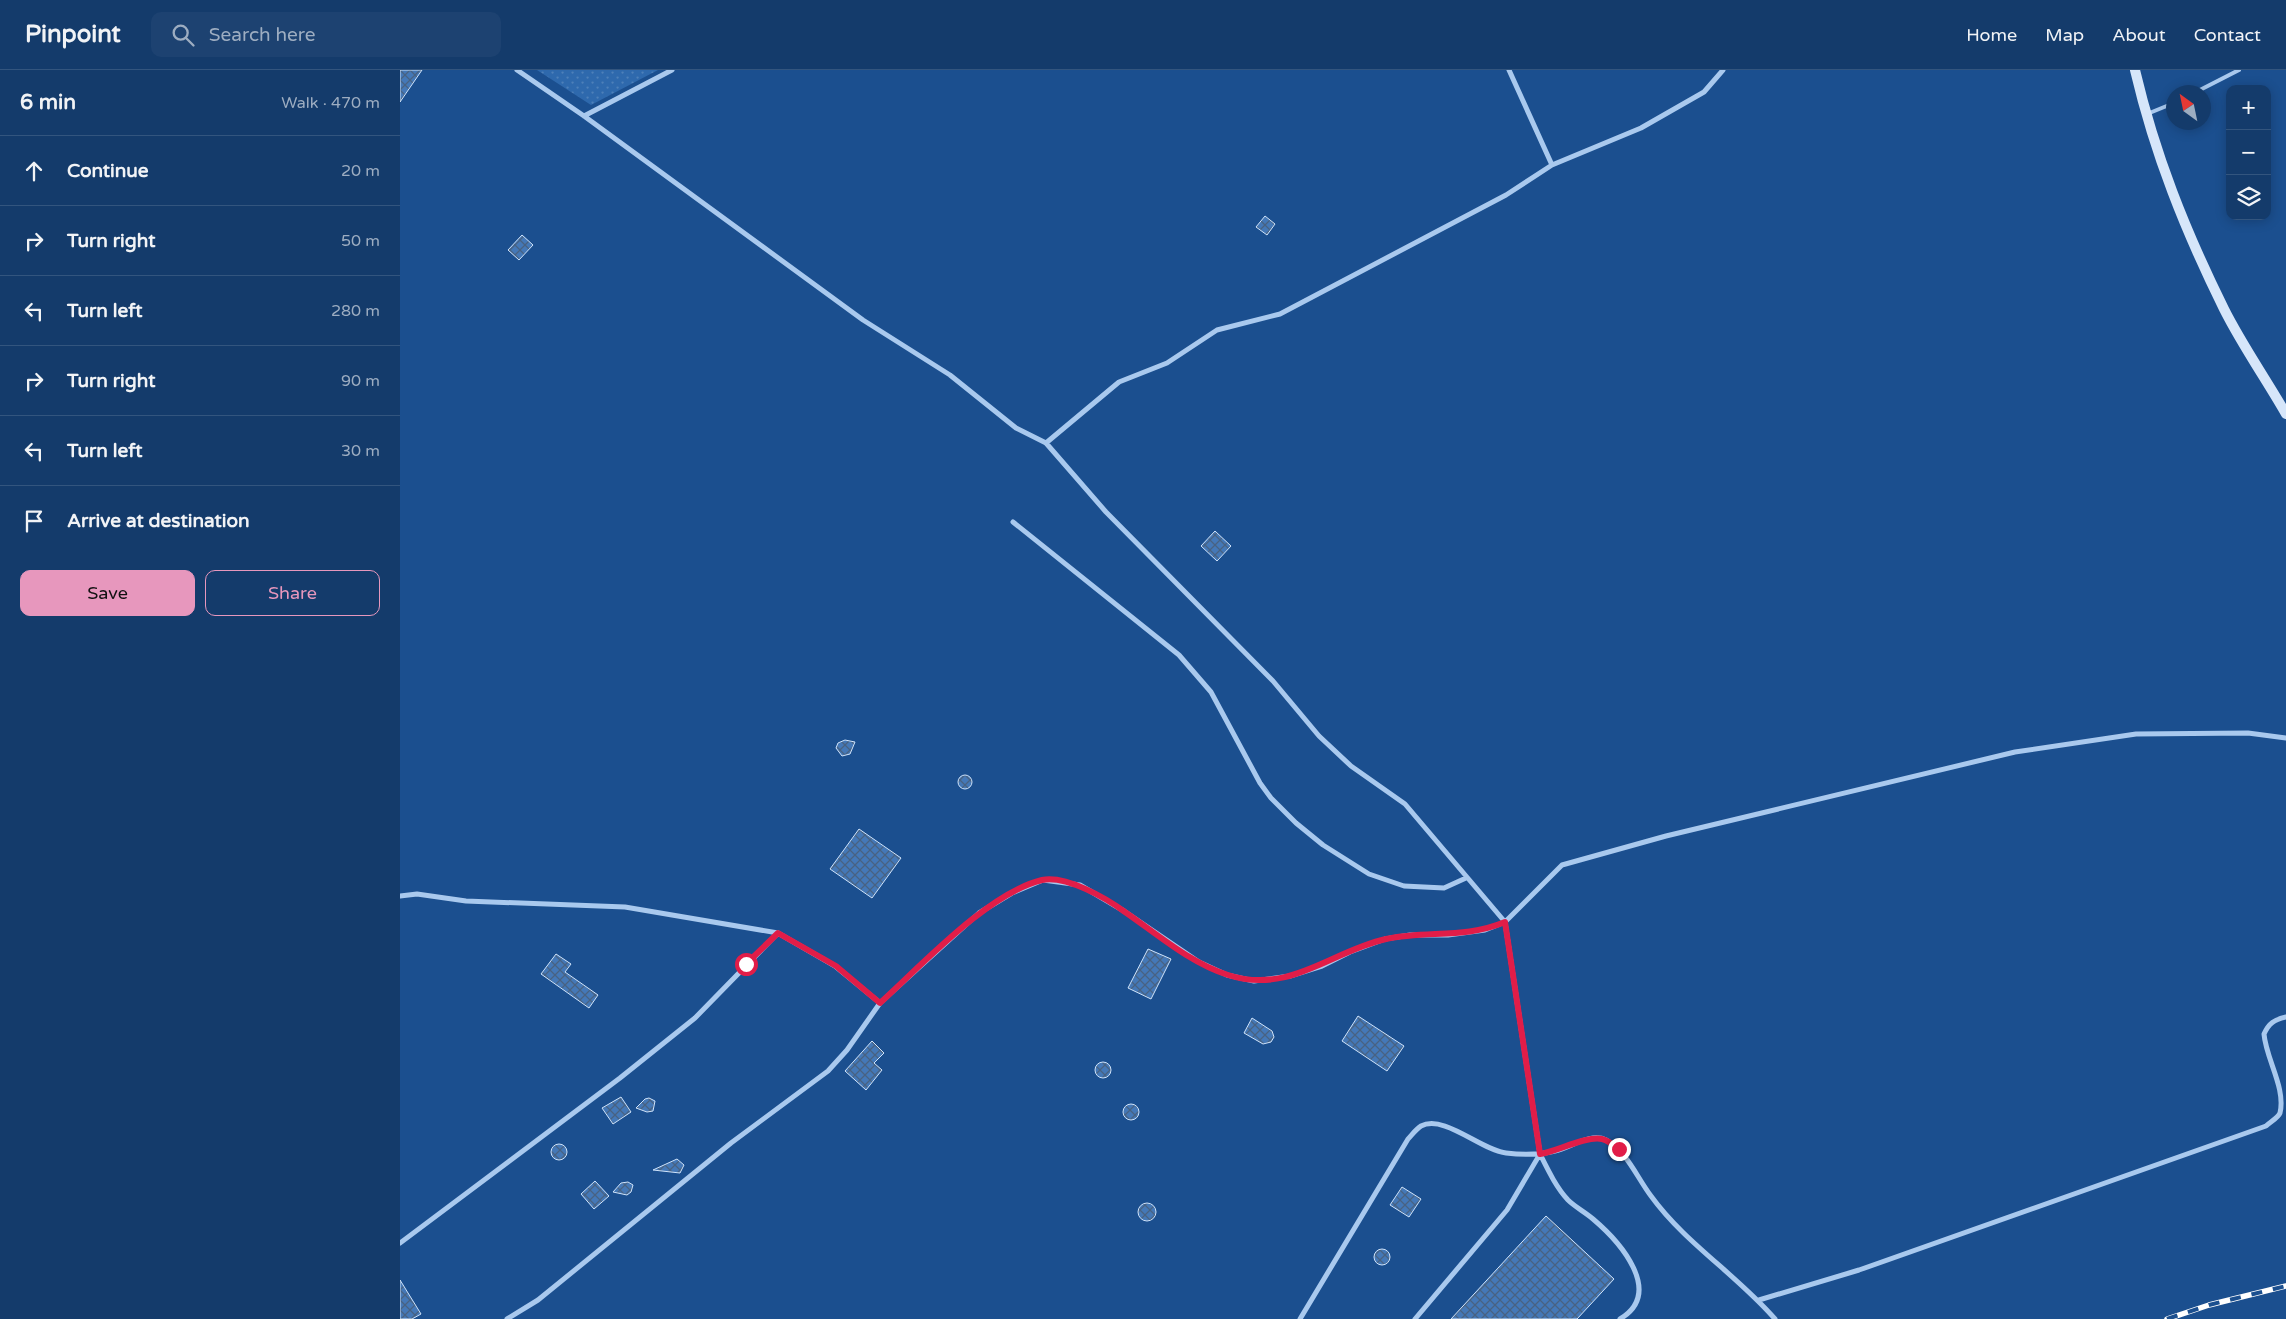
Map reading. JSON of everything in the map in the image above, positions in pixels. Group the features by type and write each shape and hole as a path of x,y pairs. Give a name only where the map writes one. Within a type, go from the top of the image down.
{"main road":[{"path":"2135,70 2145,115 2168,186 2225,310 2286,414"}],"street":[{"path":"517,70 584,116 863,320 950,375 1016,428 1046,443 1106,512 1272,681 1319,736 1352,766 1405,804 1505,922 1540,1154 1550,1175 1568,1200 1610,1235 1629,1260 1640,1281 1638,1302 1620,1319"},
{"path":"584,116 672,70"},
{"path":"1509,70 1552,165"},
{"path":"1046,443 1119,382 1167,363 1217,330 1280,314 1506,195 1552,165 1641,128 1704,92 1723,70"},
{"path":"1014,522 1179,655 1211,692 1270,798 1296,823 1324,845 1369,874 1404,886 1444,888 1466,878"},
{"path":"507,1319 538,1300 731,1143 828,1071 847,1050 880,1003 979,913 1012,894 1043,880 1080,885 1124,910 1199,962 1227,975 1254,981 1290,976 1385,939 1410,935 1448,935 1485,930 1505,922 1562,865 1666,836 2015,752 2136,734 2248,734 2286,738"},
{"path":"400,896 417,894 466,901 625,907 778,933 836,966 880,1003"},
{"path":"400,1243 620,1078 695,1018 778,933"},
{"path":"1759,1300 1859,1270 2266,1126 2280,1115 2284,1101 2282,1089 2264,1034 2274,1020 2286,1017"},
{"path":"1300,1319 1408,1139 1420,1126 1430,1123 1443,1125 1482,1146 1504,1153 1540,1154 1557,1151 1590,1139 1603,1139 1619,1149 1664,1214 1759,1300 1775,1319"},
{"path":"1415,1319 1507,1210 1540,1154"}],"lane":[{"path":"2210,85 2239,70"},
{"path":"2145,115 2166,106"}],"shaded area":[{"path":"537,70 658,70 591,105"}],"building":[{"path":"400,70 422,70 400,102"},
{"path":"1265,216 1275,224 1267,235 1256,227"},
{"path":"522,235 533,245 519,260 508,250"},
{"path":"1215,531 1231,546 1217,561 1201,546"},
{"path":"845,740 855,742 850,754 842,756 836,748 838,743"},
{"path":"965,775 970,777 972,782 970,787 965,789 960,787 958,782 960,777"},
{"path":"859,829 901,858 872,898 830,869"},
{"path":"1148,949 1171,959 1151,999 1128,988"},
{"path":"556,954 571,964 565,972 598,995 589,1008 541,974"},
{"path":"1358,1016 1404,1046 1387,1071 1342,1041"},
{"path":"1252,1018 1272,1031 1274,1037 1271,1042 1263,1044 1244,1033"},
{"path":"872,1041 884,1053 874,1063 882,1070 866,1090 845,1071"},
{"path":"1100,1062 1106,1062 1111,1067 1109,1076 1100,1078 1095,1073 1095,1067"},
{"path":"621,1097 631,1112 613,1124 602,1108"},
{"path":"649,1098 655,1101 653,1111 647,1112 636,1108 645,1099"},
{"path":"1131,1104 1137,1106 1139,1112 1137,1118 1131,1120 1125,1118 1123,1112 1125,1106"},
{"path":"556,1144 562,1144 567,1149 565,1158 556,1160 551,1155 551,1149"},
{"path":"677,1159 684,1165 680,1173 653,1170"},
{"path":"595,1181 609,1196 594,1209 581,1194"},
{"path":"628,1182 633,1185 631,1192 627,1195 613,1192 621,1183"},
{"path":"1402,1187 1421,1199 1409,1217 1390,1205"},
{"path":"1147,1203 1153,1206 1156,1212 1153,1218 1147,1221 1141,1218 1138,1212 1141,1206"},
{"path":"1546,1216 1614,1279 1577,1319 1451,1319"},
{"path":"1382,1249 1388,1251 1390,1257 1388,1263 1382,1265 1376,1263 1374,1257 1376,1251"},
{"path":"400,1280 421,1314 412,1319 400,1319"}],"railway":[{"path":"2167,1319 2209,1305 2286,1286"}],"route":[{"path":"746,964 778,933 836,966 880,1003 979,913 1012,894 1043,880 1080,885 1124,910 1163,939 1199,962 1227,975 1254,981 1290,976 1322,966 1350,952 1385,939 1410,935 1448,935 1485,930 1505,922 1540,1154 1557,1151 1590,1139 1603,1139 1619,1149"}]}
